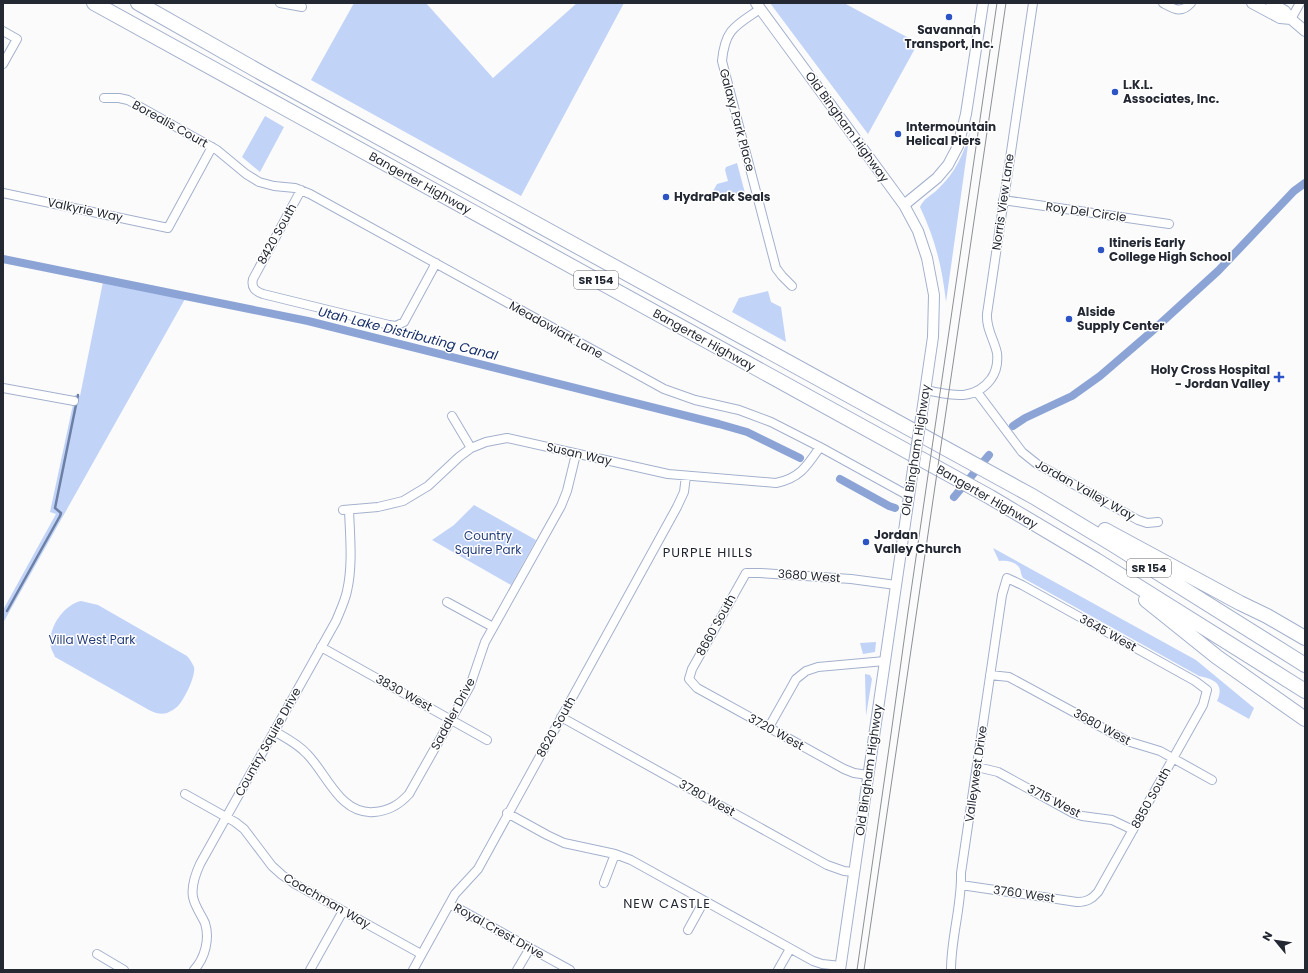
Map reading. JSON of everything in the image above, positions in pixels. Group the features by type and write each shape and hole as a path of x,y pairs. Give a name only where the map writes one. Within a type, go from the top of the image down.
{"highway":[{"name":"Bangerter Highway","path":"94,3 983,493 1096,560 1305,691"},
{"name":"Bangerter Highway","path":"138,3 1034,497 1305,665"},
{"path":"1052,508 1072,512 1305,638"},
{"path":"1096,560 1217,657 1305,719"}],"street":[{"path":"280,3 302,7"},
{"path":"904,205 937,178 948,165 958,146 967,108 983,3"},
{"name":"Norris View Lane","path":"977,392 992,378 997,364 997,353 987,327 986,318 1033,3"},
{"path":"1163,3 1172,8 1182,10 1191,3"},
{"path":"1252,3 1280,18 1291,19"},
{"path":"1271,3 1285,11 1291,19 1305,31"},
{"path":"1291,19 1300,3"},
{"name":"Old Bingham Highway","path":"758,6 904,205 918,231 927,258 934,295 933,337 840,968"},
{"name":"Galaxy Park Place","path":"758,6 734,26 727,36 723,48 722,61 776,268 792,286"},
{"path":"3,31 17,39 3,64"},
{"name":"Borealis Court","path":"104,98 125,99 212,147"},
{"name":"Meadowlark Lane","path":"212,147 222,153 246,174 259,182 268,185 290,187 301,190 664,389 695,400 727,407 761,418 820,447 909,496"},
{"name":"Valkyrie Way","path":"3,194 168,228 212,147"},
{"name":"8420 South","path":"301,190 253,279 253,288 257,291 263,294 389,325 401,324 407,318 436,263"},
{"name":"Roy Del Circle","path":"1003,200 1169,224"},
{"path":"3,388 74,401"},
{"path":"925,390 961,395 977,392"},
{"name":"Jordan Valley Way","path":"977,392 1022,452 1037,464 1138,520 1148,523 1158,522"},
{"path":"452,416 471,448"},
{"name":"Susan Way","path":"346,510 383,506 403,501 428,486 459,457 471,448 486,442 507,438 526,441 576,454 668,474 776,482 790,479 806,467 820,447"},
{"name":"Saddler Drive","path":"274,731 299,746 307,754 344,802 360,810 370,812 395,807 409,794 470,686 482,649 561,506 567,491 576,454"},
{"name":"8620 South","path":"413,970 455,894 478,869 679,503 684,492 686,476"},
{"name":"Country Squire Drive","path":"194,970 204,955 206,944 205,924 195,905 193,896 192,884 195,874 336,621 347,593 351,566 346,510"},
{"name":"3680 West","path":"746,573 851,579 896,585"},
{"name":"8660 South","path":"689,679 692,669 746,573"},
{"name":"Valleywest Drive","path":"952,970 951,954 961,885 961,873 1002,595 1007,578"},
{"name":"3645 West","path":"1007,578 1195,681 1208,690"},
{"path":"447,602 493,628"},
{"name":"3830 West","path":"322,647 487,740"},
{"path":"769,727 793,683 806,671 818,667 885,661"},
{"name":"3680 West","path":"990,675 1009,678 1127,741 1153,748 1212,780"},
{"name":"3720 West","path":"689,679 697,688 848,771 868,775"},
{"name":"8850 South","path":"1088,901 1098,892 1203,705 1208,690"},
{"name":"3780 West","path":"561,717 827,865 844,872 854,872"},
{"name":"3715 West","path":"977,767 998,772 1073,813 1087,817 1112,820 1133,830"},
{"name":"Coachman Way","path":"185,794 235,822 244,829 267,860 282,875 295,884 421,954"},
{"path":"508,813 564,843 615,854 630,860 790,949 822,964 840,968"},
{"path":"604,883 615,854"},
{"name":"3760 West","path":"961,885 1078,902 1088,901"},
{"path":"688,930 704,901"},
{"name":"Royal Crest Drive","path":"450,904 570,970"},
{"path":"310,970 343,911"},
{"path":"518,970 530,948"},
{"path":"778,970 790,949"},
{"path":"96,954 124,970"}],"green space":[{"path":"354,3 426,3 493,78 577,3 624,3 521,196 311,80"},
{"path":"770,3 844,3 918,43 868,134"},
{"path":"265,116 284,127 260,172 242,157"},
{"path":"970,131 946,302 937,253 930,230 920,207 925,199 944,183 954,170 965,148"},
{"path":"737,163 745,193 719,200 719,191 715,194 712,193 717,184 728,181 725,170 726,167"},
{"path":"103,282 185,299 3,623 3,610 56,514 50,512 75,395 80,396"},
{"path":"768,291 771,302 781,307 786,342 732,312 739,298"},
{"name":"Country Squire Park","path":"474,505 536,540 511,585 432,540 454,525"},
{"path":"993,548 1196,660 1254,708 1249,719 1217,701 1220,690 1217,683 1199,676 1023,578 1020,569 1016,564 1008,561 999,561"},
{"name":"Villa West Park","path":"81,601 98,605 188,657 194,667 193,676 186,693 177,707 165,714 160,714 149,710 55,657 50,641 54,626 68,607"},
{"path":"876,642 875,652 863,654 860,643"},
{"path":"865,674 870,675 872,679 866,716"}],"waterway":[{"name":"Utah Lake Distributing Canal","path":"1013,426 1025,418 1072,396 1100,376 1218,271 1294,191 1305,183"},
{"name":"Utah Lake Distributing Canal","path":"3,259 308,321 719,424 747,432 800,458"},
{"path":"7,611 61,513 55,508 78,395"},
{"name":"Utah Lake Distributing Canal","path":"954,497 989,455"},
{"name":"Utah Lake Distributing Canal","path":"840,479 895,508"}],"tram line":[{"path":"857,970 997,3"},
{"path":"864,970 1006,3"}],"place":[{"name":"Savannah Transport, Inc.","path":"949,17"},
{"name":"L.K.L. Associates, Inc.","path":"1115,92"},
{"name":"Intermountain Helical Piers","path":"898,134"},
{"name":"HydraPak Seals","path":"666,197"},
{"name":"Itineris Early College High School","path":"1101,250"},
{"name":"Alside Supply Center","path":"1069,319"},
{"name":"Holy Cross Hospital - Jordan Valley","path":"1279,377"},
{"name":"Jordan Valley Church","path":"866,542"}],"district":[{"name":"PURPLE HILLS","path":"708,552"},
{"name":"NEW CASTLE","path":"667,903"}]}
